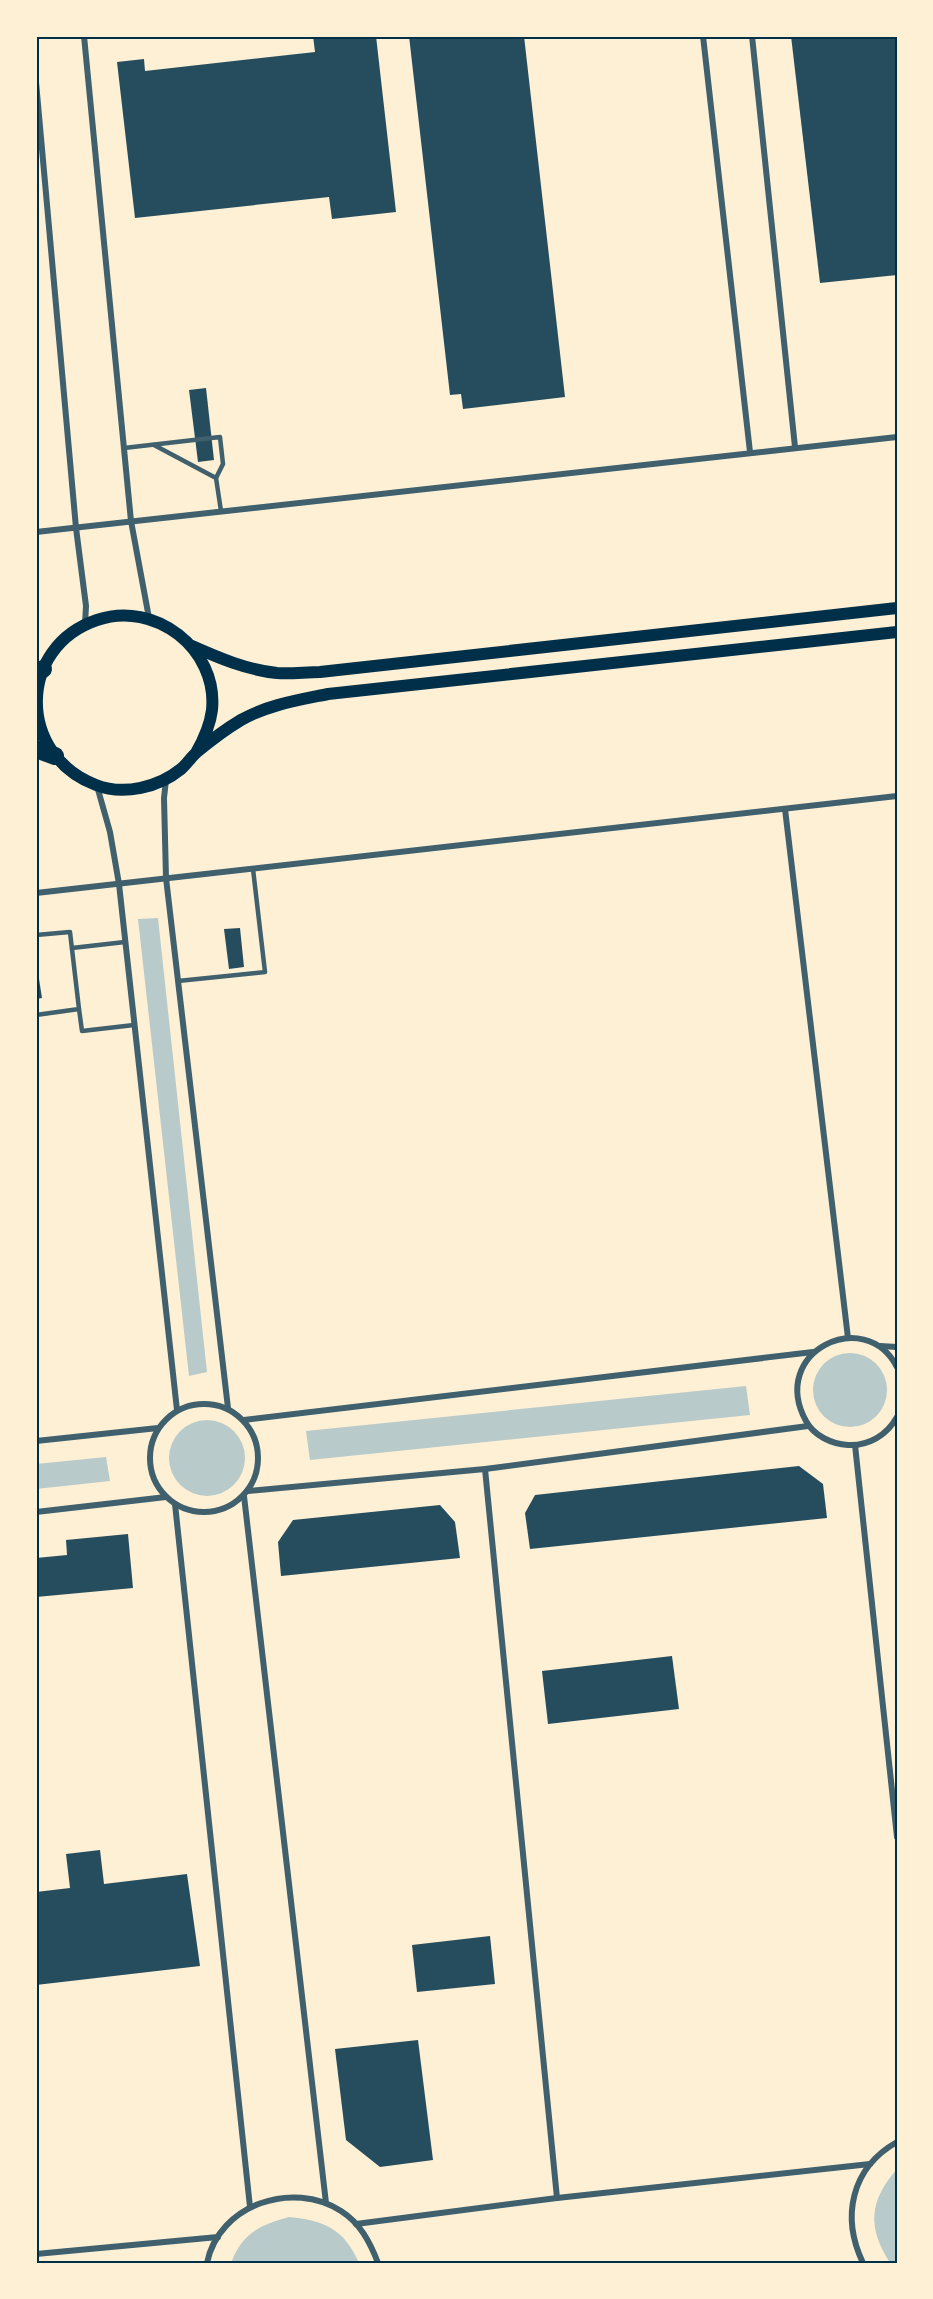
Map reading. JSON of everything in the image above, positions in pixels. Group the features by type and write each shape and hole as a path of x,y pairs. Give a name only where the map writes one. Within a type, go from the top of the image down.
{"highway":[{"path":"36,748 55,756"}],"main road":[{"path":"191,646 255,669 279,673 320,672 897,608"},
{"path":"196,753 207,732 212,710 211,687 204,665 191,646 165,624 148,618 127,615 106,617 85,624 60,643 39,672 37,714 43,736 55,756 74,774 97,786 120,790 144,788 166,780 183,768 196,753 242,719 280,704 328,694 897,632"}],"street":[{"path":"84,36 131,521 148,618"},
{"path":"703,36 750,452"},
{"path":"752,36 795,447"},
{"path":"36,82 76,528 86,606 85,624"},
{"path":"36,532 897,436"},
{"path":"166,780 164,798 166,878 228,1408"},
{"path":"97,786 110,832 119,884 177,1410"},
{"path":"36,893 897,796"},
{"path":"785,809 848,1338"},
{"path":"897,1347 879,1346 864,1340 848,1338 829,1342 813,1352 801,1368 796,1388 798,1408 808,1426 829,1441 855,1445 869,1442 882,1435 897,1417"},
{"path":"879,1346 893,1359 897,1367"},
{"path":"244,1420 813,1352"},
{"path":"194,1404 211,1404 228,1408 244,1420 256,1440 259,1462 256,1478 246,1494 229,1507 211,1512 192,1511 175,1504 166,1497 155,1482 150,1464 151,1445 158,1428 177,1410 194,1404"},
{"path":"246,1494 485,1469 808,1426"},
{"path":"36,1441 158,1428"},
{"path":"855,1445 897,1837"},
{"path":"485,1469 557,2198"},
{"path":"246,1494 326,2203"},
{"path":"36,1512 166,1497"},
{"path":"175,1504 250,2207"},
{"path":"862,2263 854,2246 852,2235 852,2203 859,2182 870,2164 897,2142"},
{"path":"356,2224 557,2198 870,2164"},
{"path":"207,2263 218,2237 232,2220 250,2207 275,2198 301,2197 326,2203 342,2212 356,2224 371,2244 378,2263"},
{"path":"36,2254 218,2237"}],"lane":[{"path":"124,448 220,437 224,464 216,477 221,511"},
{"path":"154,445 216,477"},
{"path":"178,981 265,972 253,868"},
{"path":"36,935 70,932 82,1031 134,1025"},
{"path":"72,948 125,942"},
{"path":"36,1014 79,1009"}],"shaded area":[{"path":"158,918 207,1372 189,1376 138,919"},
{"path":"850,1353 871,1359 881,1369 887,1390 881,1411 871,1421 850,1427 829,1421 819,1411 813,1390 819,1369 829,1359"},
{"path":"746,1386 750,1415 310,1460 306,1431"},
{"path":"200,1420 214,1420 228,1426 239,1437 245,1451 242,1473 234,1485 214,1496 200,1496 186,1490 175,1479 169,1465 169,1451 175,1437 186,1426"},
{"path":"106,1457 110,1481 36,1489 36,1464"},
{"path":"897,2169 897,2263 890,2263 877,2238 874,2214 881,2192"},
{"path":"289,2217 313,2221 331,2228 347,2242 359,2263 231,2263 241,2244 253,2232 269,2223"}],"building":[{"path":"313,36 376,36 396,212 332,219 329,197 135,218 117,62 144,59 145,71 315,52"},
{"path":"409,36 524,36 565,397 463,409 461,394 450,395"},
{"path":"791,36 897,36 897,275 820,283"},
{"path":"206,388 214,460 198,462 189,390"},
{"path":"240,928 244,967 229,969 224,929"},
{"path":"36,960 42,998 36,999"},
{"path":"799,1466 823,1484 827,1518 530,1549 525,1513 535,1495"},
{"path":"440,1505 455,1522 460,1558 281,1576 278,1542 293,1520"},
{"path":"128,1534 133,1588 36,1597 36,1558 67,1555 66,1540"},
{"path":"672,1656 679,1709 548,1724 542,1671"},
{"path":"100,1850 104,1884 187,1874 200,1966 36,1985 36,1892 70,1888 66,1854"},
{"path":"490,1936 495,1984 417,1992 412,1945"},
{"path":"418,2040 433,2160 380,2167 346,2140 335,2049"}]}
